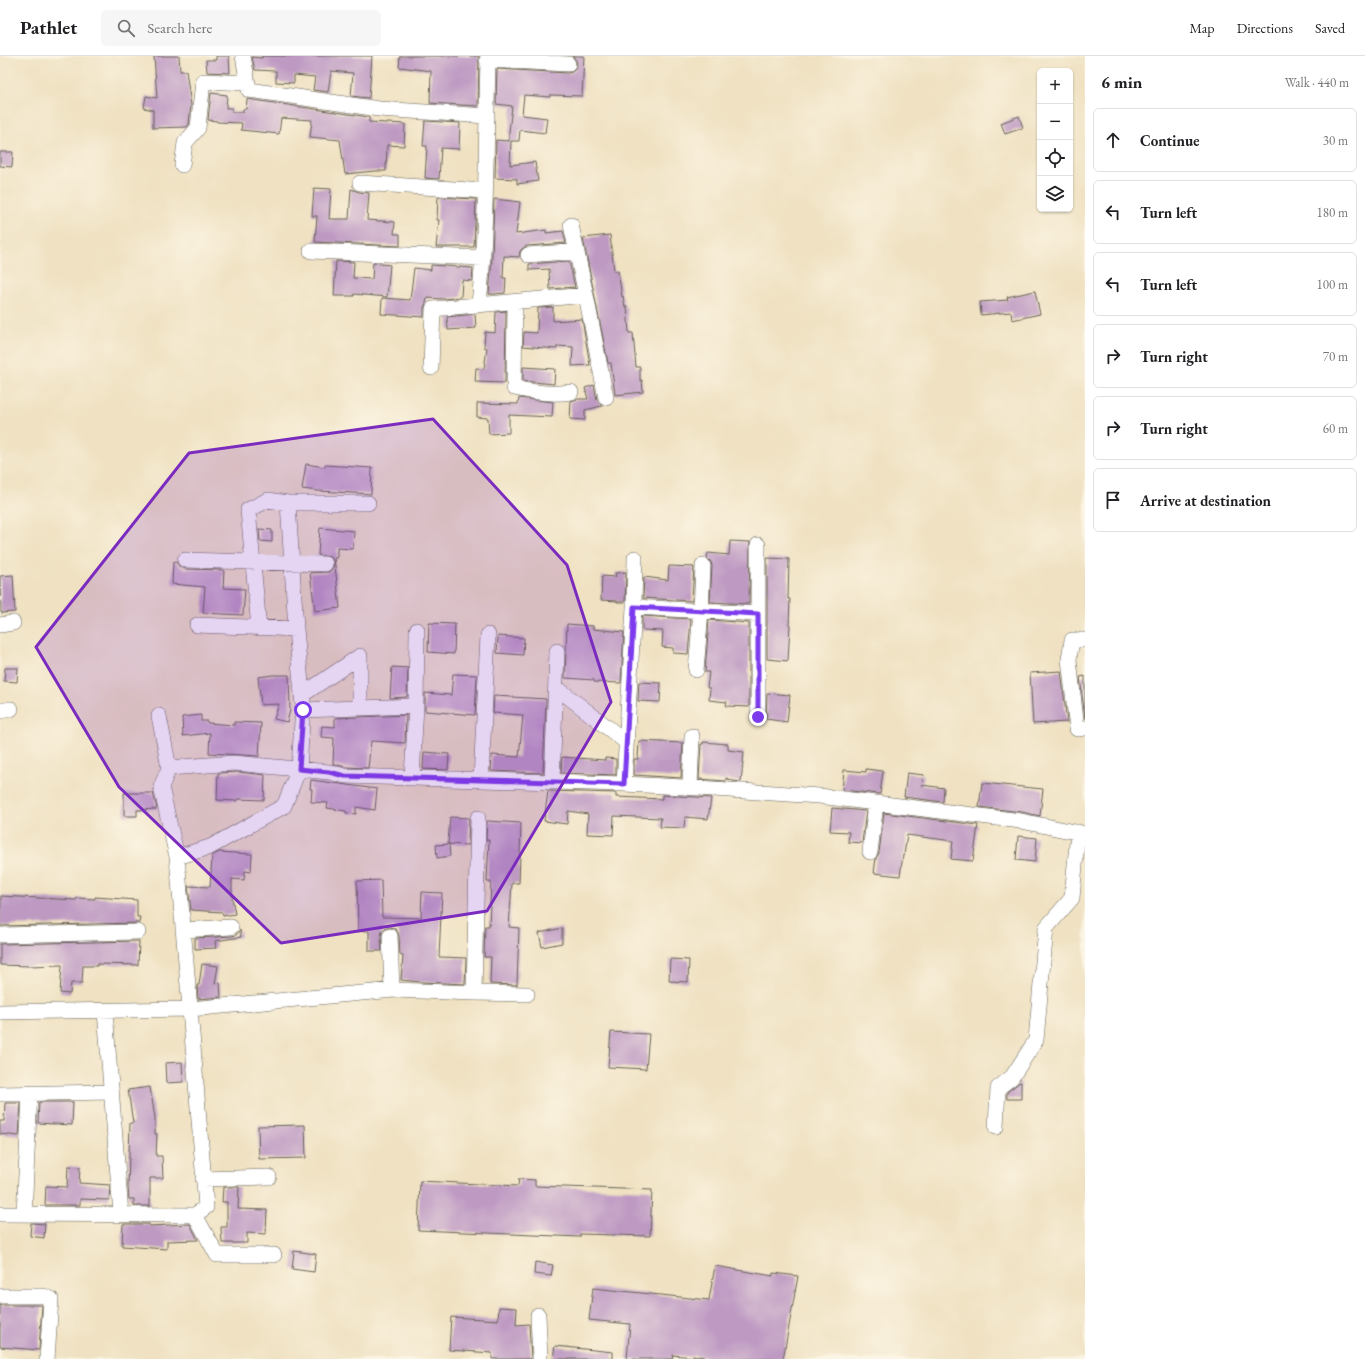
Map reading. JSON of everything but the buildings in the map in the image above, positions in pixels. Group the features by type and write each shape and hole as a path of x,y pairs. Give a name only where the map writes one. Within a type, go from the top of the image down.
{"street":[{"path":"243,56 249,90 379,109 487,116"},
{"path":"479,305 483,258 488,58 568,64"},
{"path":"182,166 185,143 198,128 203,81 248,83"},
{"path":"360,182 485,191"},
{"path":"571,225 606,398"},
{"path":"311,251 483,258"},
{"path":"528,255 577,251"},
{"path":"431,368 433,309 586,295"},
{"path":"515,302 514,388 533,392 562,394 571,392"},
{"path":"259,628 248,510 268,500 288,503 368,504"},
{"path":"177,857 210,847 284,806 299,769 302,703 288,503"},
{"path":"758,545 758,717"},
{"path":"624,784 634,607 635,558"},
{"path":"185,560 325,564"},
{"path":"696,670 703,566"},
{"path":"634,607 758,614"},
{"path":"197,625 296,629"},
{"path":"412,778 416,706 417,630"},
{"path":"481,780 488,635"},
{"path":"1085,640 1072,640 1069,658 1077,729 1085,728"},
{"path":"552,782 557,651"},
{"path":"302,703 360,656 360,708"},
{"path":"556,687 626,742"},
{"path":"302,703 360,708 416,706"},
{"path":"0,1214 195,1214 206,1207 177,857 161,787 169,768 159,716"},
{"path":"690,787 692,736"},
{"path":"169,768 234,763 329,772 345,776 624,784 819,796 1021,821 1081,833 1072,898 1046,928 1036,1040 1012,1077 998,1088 996,1127"},
{"path":"870,852 876,803"},
{"path":"474,993 478,818"},
{"path":"183,930 231,927"},
{"path":"0,935 138,932"},
{"path":"390,936 392,990"},
{"path":"0,1012 190,1009 392,990 527,994"},
{"path":"104,1010 121,1214"},
{"path":"0,1094 111,1092"},
{"path":"24,1214 30,1094"},
{"path":"203,1179 269,1177"},
{"path":"195,1214 217,1255 274,1255"},
{"path":"0,1296 44,1296 51,1299 47,1359"},
{"path":"538,1315 540,1359"}],"highlighted area":[{"path":"433,419 567,565 611,702 487,911 281,943 119,787 36,647 189,453"}],"route":[{"path":"303,710 299,769 329,772 345,776 624,784 634,607 758,614 758,717"}]}
